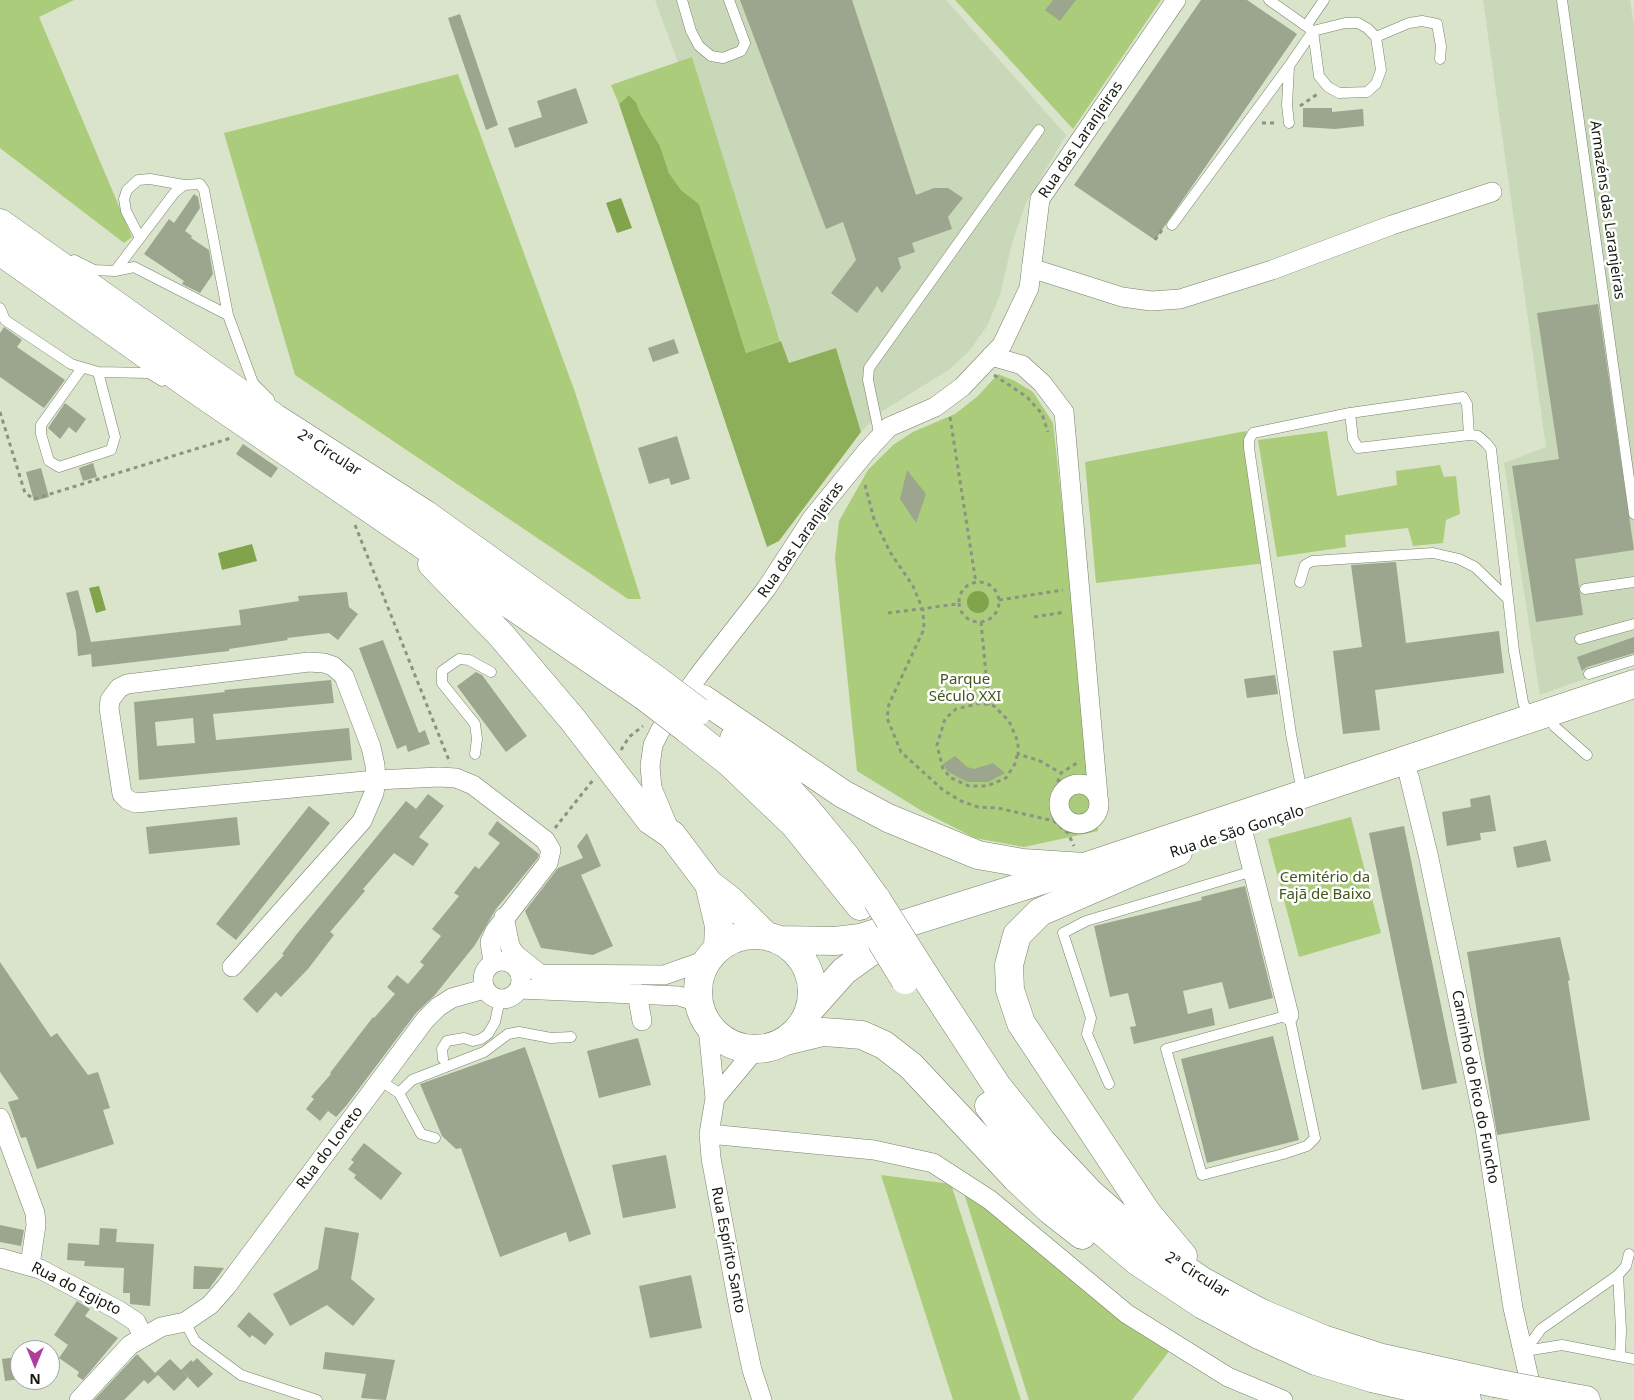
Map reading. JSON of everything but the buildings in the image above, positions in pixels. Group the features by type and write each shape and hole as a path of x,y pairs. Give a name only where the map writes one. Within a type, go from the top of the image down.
{"main road":[{"name":"2ª Circular","path":"0,223 275,418 425,514 651,689"},
{"name":"2ª Circular","path":"0,251 195,389 404,530 651,689"},
{"path":"404,530 434,567 507,642 573,720 650,820 672,835"},
{"name":"Rua de São Gonçalo","path":"811,1008 844,971 869,953 934,926 1243,832 1409,776 1634,684"},
{"path":"651,689 888,818 978,855 1023,863 1084,867"},
{"name":"Rua de São Gonçalo","path":"772,938 835,941 860,938 1303,795 1542,722 1634,698"},
{"path":"696,713 738,742 775,775 846,857 869,903 914,977"},
{"name":"Rua das Laranjeiras","path":"672,835 710,884 772,938"},
{"path":"1178,852 1040,912 1017,935 1009,965 1010,990 1021,1022 1147,1213 1202,1281"},
{"name":"Rua das Laranjeiras","path":"710,884 719,926 713,954"},
{"path":"786,1041 805,1021 811,1008 813,992 810,976 803,961 793,949 772,938 749,935 733,939 713,954 699,980 698,1002 708,1027 729,1044 755,1050 771,1048 786,1041 823,1032 862,1035 884,1045 911,1066 1016,1178 1050,1210 1104,1252 1137,1261"},
{"name":"2ª Circular","path":"914,977 1042,1142 1106,1207 1148,1244 1202,1281 1261,1313 1323,1339 1382,1358 1574,1398"},
{"name":"2ª Circular","path":"914,977 980,1094 1025,1153 1077,1210 1137,1261 1203,1305 1257,1334 1316,1361 1372,1378 1467,1400"}],"street":[{"name":"Rua das Laranjeiras","path":"672,835 660,812 652,788 650,766 653,746 660,731 698,676 766,589 813,517 888,427 935,408 962,387 1002,345 1029,288 1040,199 1176,0"},
{"path":"1031,268 1122,297 1151,301 1180,299 1272,270 1392,225 1492,192"},
{"path":"986,361 1022,365 1042,383 1064,412 1088,760 1098,796 1098,811 1092,820 1079,824 1067,820 1061,812 1060,799 1064,791 1079,784 1088,786 1098,796"},
{"path":"232,967 362,821 370,806 376,780 371,746 344,676 324,662 309,662 127,684 119,688 110,700 109,708 120,788 124,798 131,802 376,780 439,777 456,778 473,785 545,840 550,850 548,863 504,917 490,942 493,962"},
{"path":"1079,784 1088,760"},
{"name":"Caminho do Pico do Funcho","path":"1409,776 1428,854 1485,1128 1513,1308 1534,1400"},
{"path":"1243,832 1289,1015"},
{"path":"504,917 510,946 515,954 540,974"},
{"path":"520,983 515,966 499,960 488,966 482,977 484,989 488,994 500,999 511,997 520,983 540,974 664,975 713,954"},
{"path":"520,983 679,996 698,1002"},
{"name":"Rua do Loreto","path":"185,1322 210,1304 226,1287 425,1020 438,1007 452,998 484,989"},
{"path":"637,994 642,1021"},
{"name":"Rua Espírito Santo","path":"708,1027 715,1098 710,1134 711,1158 740,1314 752,1370 762,1400"},
{"path":"715,1098 755,1050"},
{"path":"0,1118 35,1213 36,1225 30,1264"},
{"path":"710,1134 874,1150 932,1163 990,1200 1127,1314 1228,1377 1283,1400"},
{"name":"Rua do Egipto","path":"0,1258 30,1264 128,1316 136,1322 143,1336"},
{"path":"79,1400 130,1345 161,1327 185,1322"}],"lane":[{"path":"682,0 691,30 700,46 711,56 723,58 741,51 745,43 729,0"},
{"path":"1269,0 1310,28 1345,23 1358,23 1367,28 1376,37 1381,70 1376,84 1367,92 1354,94 1340,93 1328,87 1319,76 1310,28"},
{"path":"1172,225 1289,66 1324,0"},
{"name":"Armazéns das Laranjeiras","path":"1562,0 1634,514"},
{"path":"1376,37 1416,22 1422,21 1437,24 1441,46 1440,59"},
{"path":"1288,118 1289,66"},
{"path":"880,437 868,380 869,368 1039,130"},
{"path":"140,238 126,211 124,199 133,183 150,179 184,185"},
{"path":"115,271 175,192 184,185 194,182 200,184 204,190 228,315 253,383 269,399 275,418"},
{"path":"44,255 69,256 80,265 94,270 115,271 134,267 228,315"},
{"path":"0,308 5,320 70,364 98,372 149,374 167,384 195,389"},
{"path":"82,368 41,425 41,434 49,461 59,467 111,450 115,436 98,372"},
{"path":"1303,795 1290,724 1249,440 1254,433 1350,413 1463,397 1467,404 1469,435"},
{"path":"1350,413 1353,439 1358,448 1469,435 1478,436 1491,449 1507,598 1520,685 1542,722 1588,755"},
{"path":"1300,582 1305,565 1312,561 1433,554 1459,559 1475,567 1507,598"},
{"path":"1585,589 1634,582"},
{"path":"1580,639 1634,624"},
{"path":"475,754 477,739 475,724 442,684 442,671 459,659 469,660 491,672"},
{"path":"1589,674 1634,660"},
{"path":"1109,1084 1087,1034 1091,1018 1063,932 1086,921 1253,871"},
{"path":"443,1059 442,1049 447,1041 464,1038 473,1041 481,1039 488,1034 495,1022 500,999"},
{"path":"1289,1015 1315,1138 1308,1146 1202,1175 1166,1050 1289,1015"},
{"path":"399,1093 412,1080 484,1052 508,1034 519,1032 551,1038 571,1037"},
{"path":"381,1081 399,1093 421,1134 435,1138"},
{"path":"1524,1351 1541,1329 1618,1275 1626,1266 1629,1254"},
{"path":"1618,1275 1621,1330 1620,1356"},
{"path":"185,1322 195,1341 241,1375 317,1400"},
{"path":"1524,1351 1562,1345 1634,1359"}],"path":[{"path":"1253,124 1288,118 1328,87"},
{"path":"986,361 1011,388 1027,397 1042,414 1050,440"},
{"path":"947,399 976,583"},
{"path":"0,412 25,493 34,499 229,438 236,439"},
{"path":"866,486 874,519 890,552 913,586 923,610 924,629 889,704 887,718 901,752 943,790 961,801 978,807 998,808 1054,821 1068,833 1084,867"},
{"path":"353,522 363,540 456,778"},
{"path":"976,583 990,585 997,593 999,600 999,607 993,617 981,622 970,621 963,616 958,604 959,597 964,588 976,583"},
{"path":"999,600 1066,589 1067,596"},
{"path":"888,613 958,604"},
{"path":"1034,616 1068,612 1068,604"},
{"path":"981,622 989,705"},
{"path":"1017,755 1016,762 1006,778 987,786 969,786 951,778 943,769 937,745 945,719 956,709 980,703 994,706 1009,721 1015,731 1018,742 1018,754 1040,762 1061,773"},
{"path":"1054,821 1052,797 1061,773 1088,760"},
{"path":"545,840 593,779"}],"shaded area":[{"path":"655,0 946,0 1066,135 1026,203 1012,243 1000,295 987,326 970,350 950,369 881,412 861,432 836,348 789,363"},
{"path":"1483,0 1630,0 1634,26 1634,661 1540,695 1504,463 1546,447"},
{"path":"629,95 636,102 640,113 660,146 669,173 681,190 699,204 746,353 781,341 789,363 836,348 861,432 779,541 767,547 619,104"},
{"path":"621,198 632,228 617,233 606,203"},
{"path":"252,544 257,561 222,570 218,553"},
{"path":"99,586 106,610 96,613 89,588"},
{"path":"978,591 986,594 989,602 986,610 978,613 970,610 967,602 970,594"}],"green space":[{"path":"0,0 74,0 39,17 132,237 124,243 0,148"},
{"path":"955,0 1161,0 1073,129"},
{"path":"692,57 780,341 746,353 699,204 681,190 669,173 660,146 640,113 636,102 629,95 619,104 611,85"},
{"path":"458,74 575,392 641,599 628,599 295,375 224,133"},
{"name":"Parque Século XXI","path":"998,374 1015,381 1033,392 1053,423 1098,831 1024,847 975,838 922,811 857,771 835,558 839,521 868,470 893,445 913,432 955,414 978,396"},
{"path":"1246,431 1266,563 1096,583 1085,462"},
{"path":"1327,431 1337,496 1397,485 1396,471 1440,465 1444,477 1456,476 1460,514 1446,520 1443,543 1413,546 1408,528 1345,535 1346,547 1277,557 1258,440"},
{"name":"Cemitério da Fajã de Baixo","path":"1351,817 1381,933 1299,957 1268,839"},
{"path":"881,1175 951,1184 1021,1400 953,1400"},
{"path":"962,1187 1170,1350 1132,1400 1029,1400"}]}
